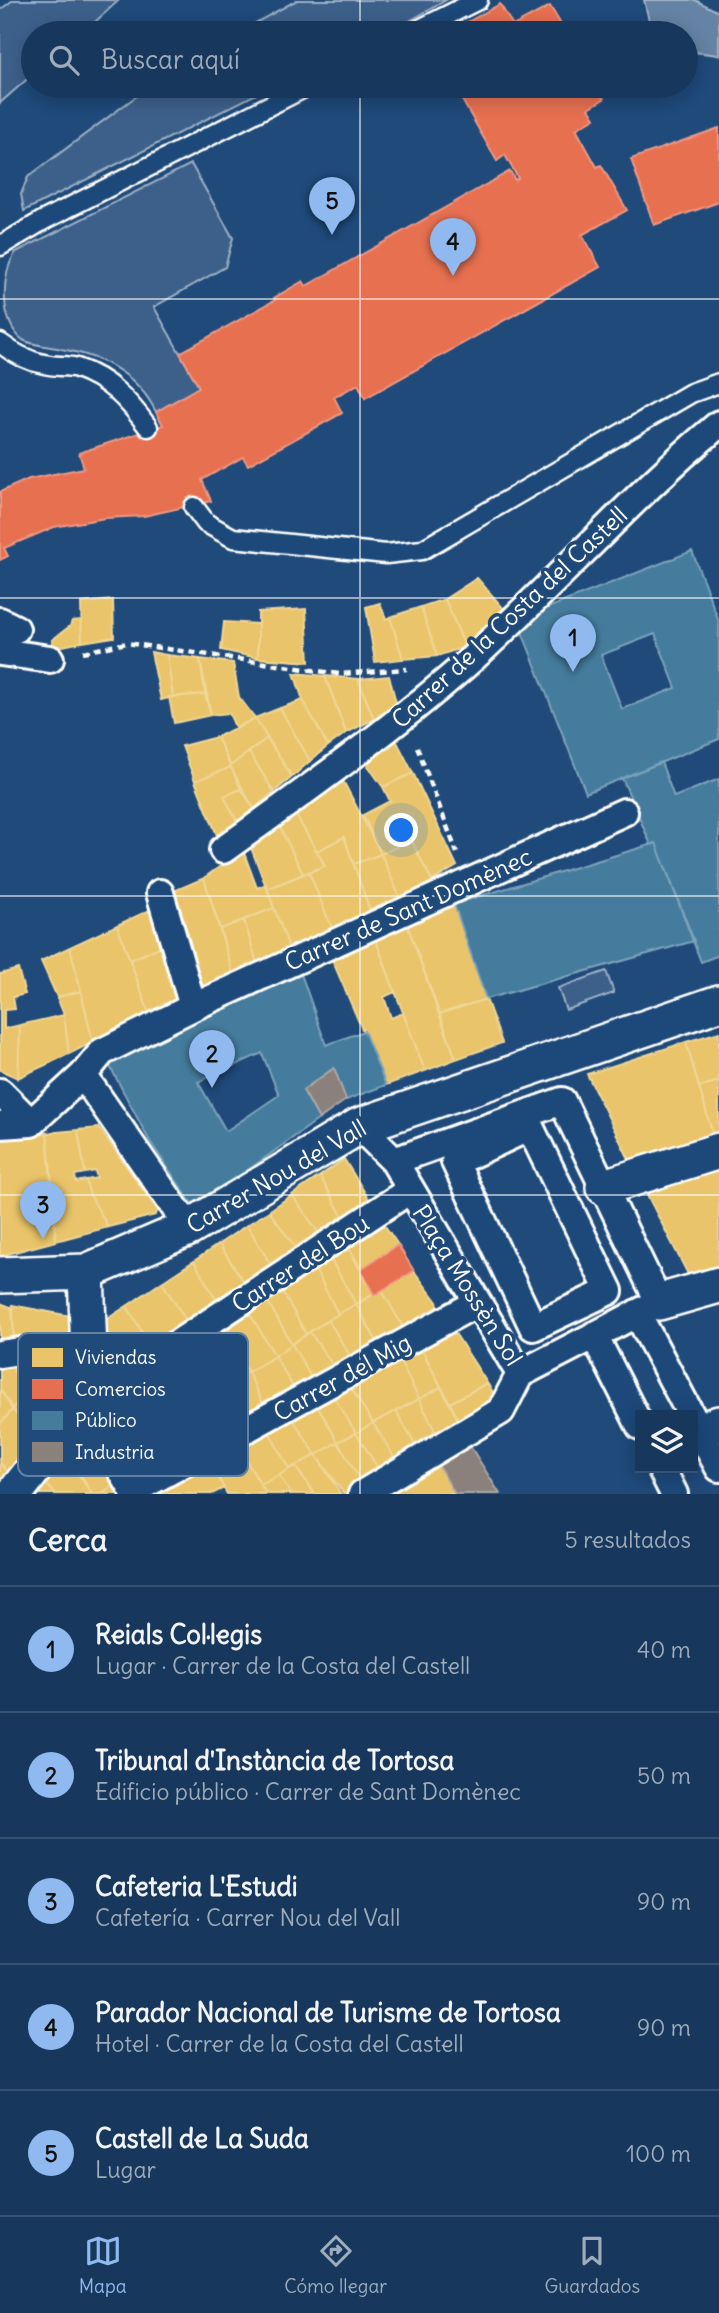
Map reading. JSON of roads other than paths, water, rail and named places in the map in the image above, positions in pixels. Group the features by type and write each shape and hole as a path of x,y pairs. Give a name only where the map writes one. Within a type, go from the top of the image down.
{"street":[{"name":"Carrer de la Costa del Castell","path":"223,850 406,716 466,664 670,465 719,424"},
{"path":"0,621 16,629 0,631"},
{"path":"0,652 50,659"},
{"name":"Carrer de Sant Domènec","path":"31,1123 83,1075 102,1052 193,1007 467,881 624,812"},
{"path":"160,893 193,1007"},
{"name":"Carrer Nou del Vall","path":"0,1275 86,1272 189,1228 359,1126 719,1003"},
{"path":"550,1060 562,1101 604,1187 648,1308 719,1468"},
{"path":"83,1075 189,1228"},
{"path":"0,1092 31,1123"},
{"path":"394,1161 562,1101"},
{"path":"0,1125 31,1123"},
{"name":"Plaça Mossèn Sol","path":"359,1126 394,1161 520,1374 648,1308"},
{"name":"Plaça Mossèn Sol","path":"530,1127 609,1291 533,1327 455,1162 530,1127"},
{"path":"604,1187 719,1151"},
{"name":"Carrer del Bou","path":"193,1333 410,1190"},
{"path":"86,1272 88,1333"},
{"path":"648,1308 719,1285"},
{"name":"Carrer del Mig","path":"248,1430 477,1303"},
{"path":"594,1335 635,1416"},
{"path":"0,1354 18,1351"},
{"path":"362,1494 501,1411 520,1374"},
{"path":"664,1473 674,1494"},
{"path":"15,1494 29,1476"},
{"path":"124,1476 134,1493"},
{"name":"Carrer del Mig","path":"134,1493 165,1476"}],"lane":[{"path":"436,21 478,0"},
{"path":"0,246 44,220 284,98"},
{"path":"0,343 25,358 45,365 75,367 104,380 127,398 148,427"},
{"path":"194,507 206,523 233,537 386,554 422,550 691,393 719,383"}],"place":[{"name":"Castell de La Suda","path":"332,235"},
{"name":"Parador Nacional de Turisme de Tortosa","path":"453,276"},
{"name":"Reials Col·legis","path":"573,672"},
{"name":"Tribunal d'Instància de Tortosa","path":"212,1088"},
{"name":"Cafeteria L'Estudi","path":"43,1239"}]}
